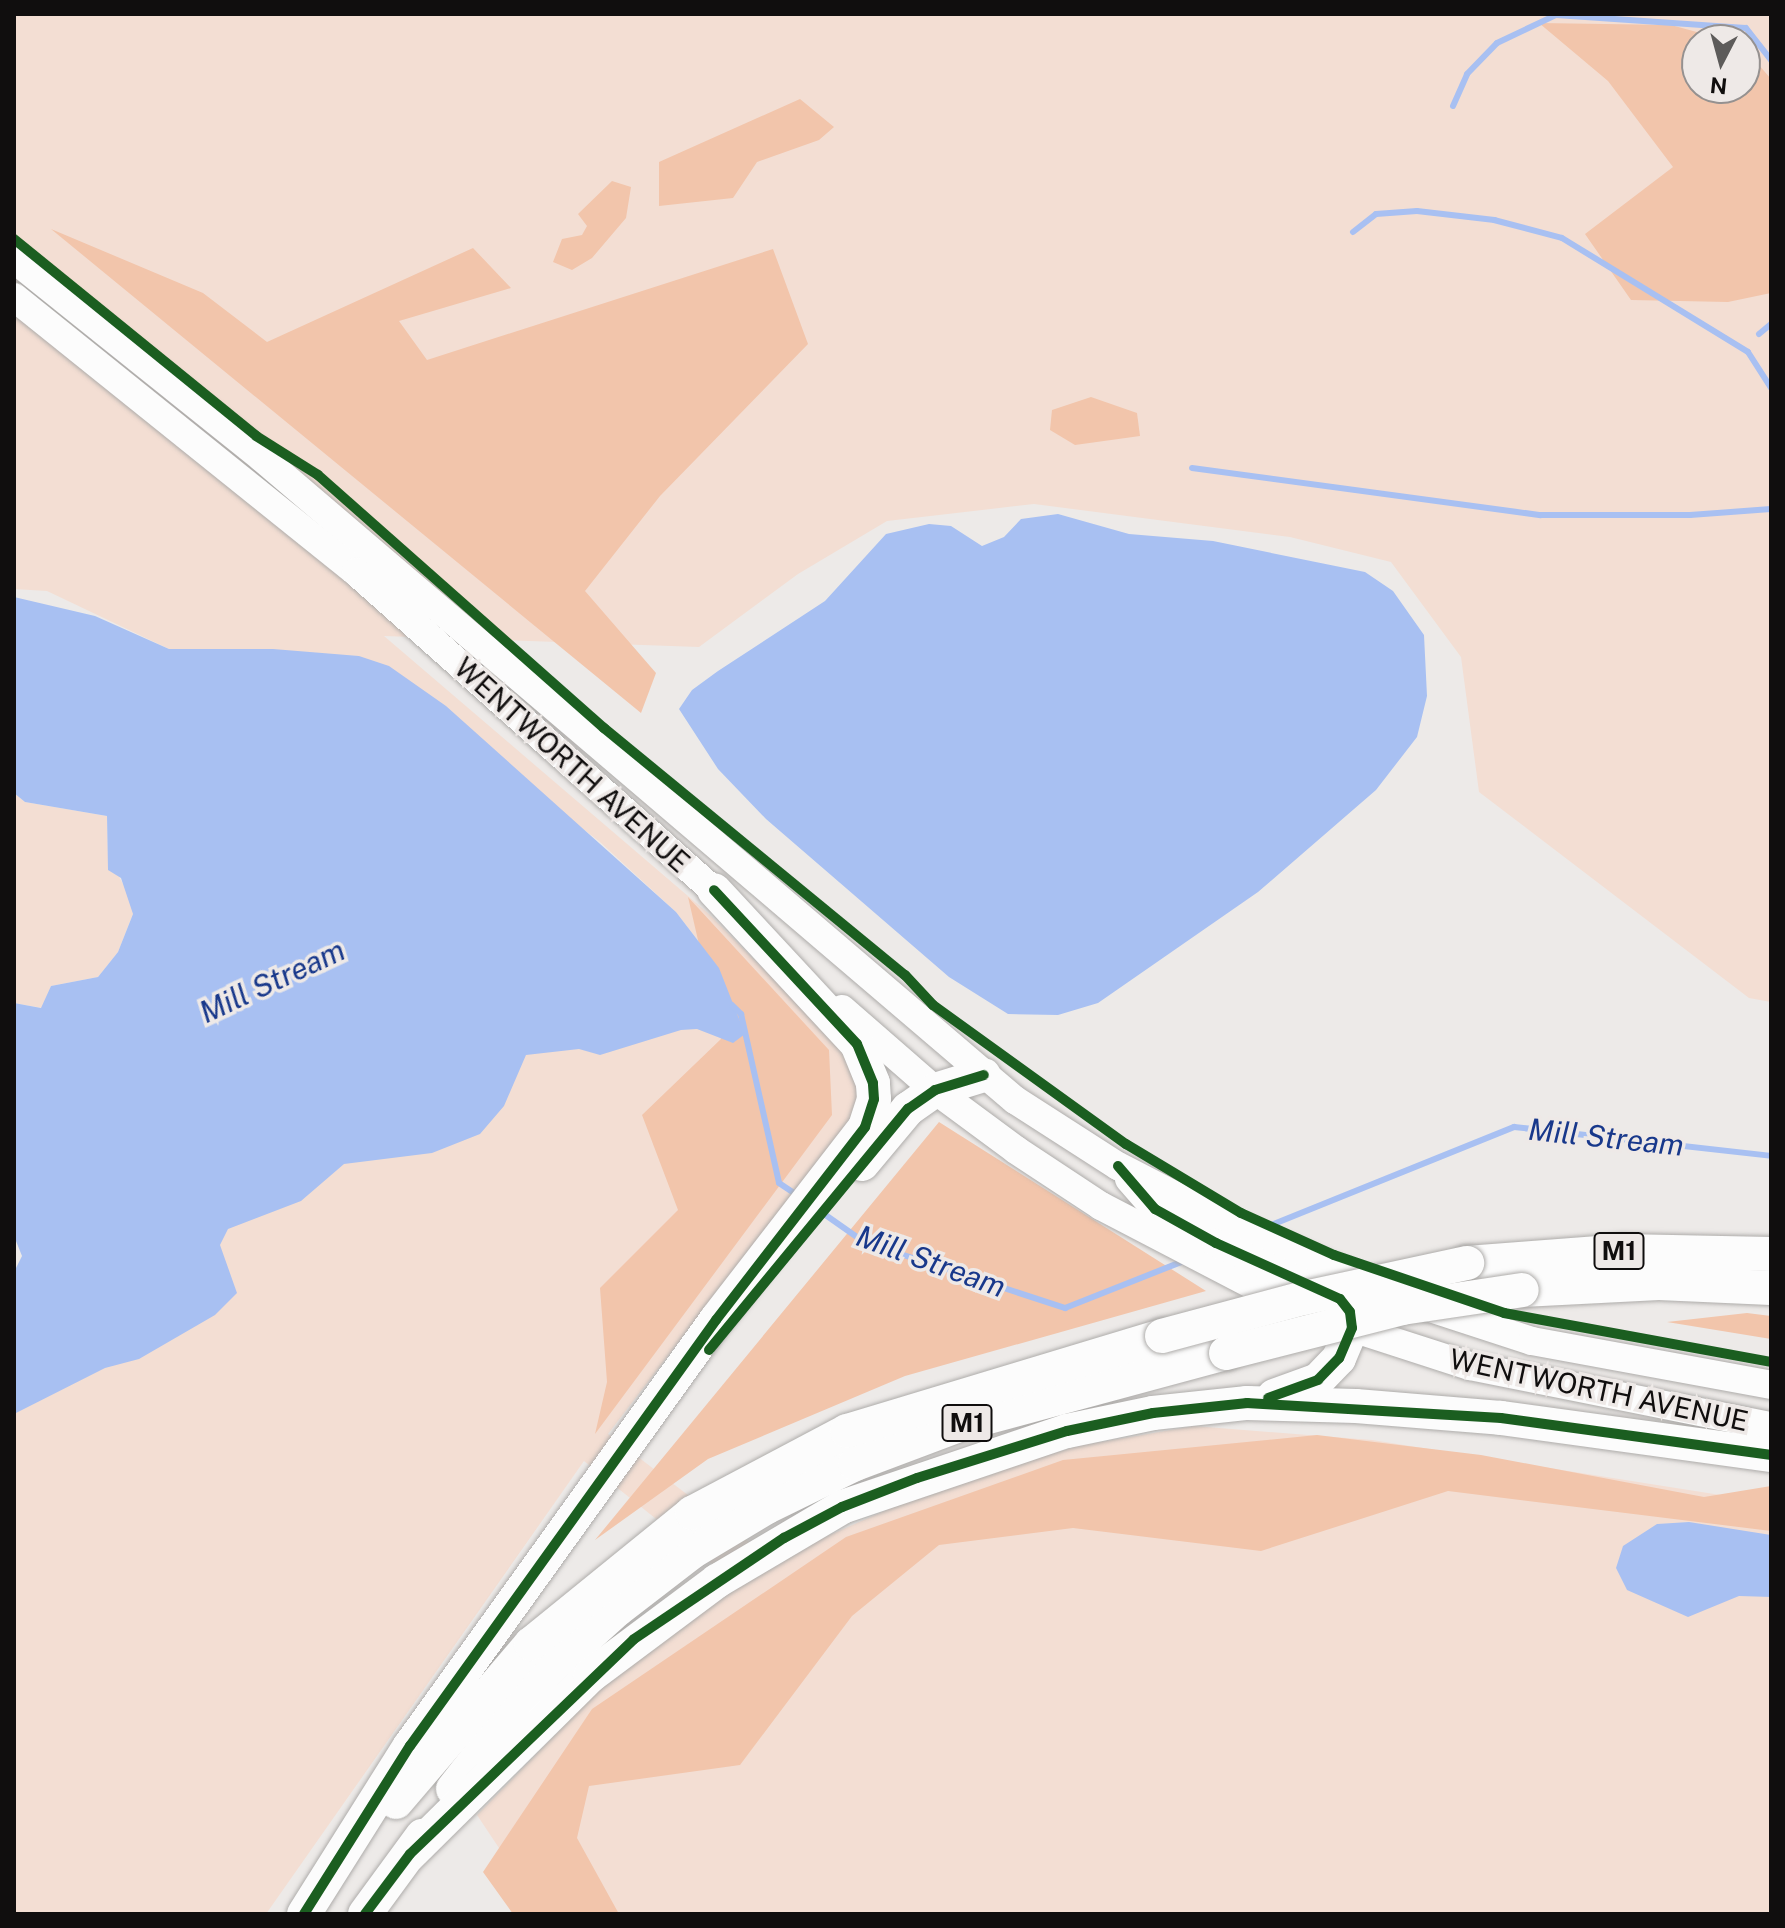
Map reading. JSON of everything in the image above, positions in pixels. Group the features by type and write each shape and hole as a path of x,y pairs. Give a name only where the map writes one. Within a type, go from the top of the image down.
{"highway":[{"path":"714,890 857,1044 869,1068 874,1099 865,1127 828,1192"},
{"path":"304,1914 410,1746 629,1440 828,1192 894,1124 935,1090 984,1075"},
{"name":"M1","path":"304,1914 531,1644 685,1531 847,1431 1162,1336 1304,1298 1467,1263 1622,1251 1771,1254"},
{"name":"M1","path":"685,1531 723,1534 855,1464 959,1425 1402,1308 1522,1290 1659,1283 1771,1288"},
{"path":"1247,1403 1318,1380 1339,1358 1352,1328"},
{"path":"410,1854 590,1676 743,1564 842,1507 932,1473 1067,1431 1153,1413 1247,1403 1501,1418 1771,1455"},
{"name":"M1","path":"365,1914 410,1854 478,1751 536,1683 685,1531"}],"main road":[{"name":"WENTWORTH AVENUE","path":"14,259 261,457 984,1075 1118,1166 1155,1209 1235,1247 1490,1329 1619,1360 1771,1385"},
{"name":"WENTWORTH AVENUE","path":"14,297 356,572 935,1090 1101,1206 1179,1250 1235,1247 1352,1328 1530,1381 1771,1426"}],"shaded area":[{"path":"14,14 1771,14 1771,1002 1749,998 1479,792 1461,657 1391,562 1290,537 1034,504 887,521 798,574 699,647 384,636 709,914 854,1060 864,1101 608,1434 773,1560 934,1489 1078,1446 1194,1426 1372,1440 1771,1503 1771,1914 543,1914 477,1815 604,1685 737,1584 584,1461 266,1914 14,1914 14,1310 706,951 676,912 600,842 359,656 169,649 47,591 14,589"},
{"path":"1539,23 1681,28 1681,104 1761,104 1761,67 1771,79 1771,293 1728,302 1631,300 1585,234 1673,167 1608,81"},
{"path":"800,99 834,127 819,140 757,162 733,198 659,206 659,162"},
{"path":"612,181 631,187 626,218 592,258 572,270 553,262 562,239 582,235 587,226 578,214"},
{"path":"51,229 203,293 267,342 473,248 511,288 399,321 427,360 773,249 808,344 660,496 585,591 656,673 641,713"},
{"path":"1091,397 1137,413 1140,436 1075,445 1050,430 1052,410"},
{"path":"14,793 25,802 107,816 108,856 130,897 133,914 118,952 98,977 51,986 42,1008 14,1003"},
{"path":"688,897 829,1050 832,1115 595,1434 607,1382 600,1288 678,1210 642,1115 721,1039"},
{"path":"939,1122 1206,1291 905,1376 708,1459 595,1540"},
{"path":"1747,1313 1771,1316 1771,1339 1667,1322"},
{"path":"1317,1435 1481,1455 1704,1497 1771,1486 1771,1531 1448,1491 1261,1551 1073,1528 939,1545 852,1616 740,1765 589,1786 577,1838 619,1914 513,1914 483,1872 592,1709 846,1537 1063,1460"}],"water":[{"path":"1058,514 1129,534 1213,541 1365,572 1393,591 1424,635 1427,696 1417,737 1376,790 1258,892 1098,1003 1058,1015 1008,1014 949,977 766,819 718,769 679,709 692,690 825,601 886,534 929,524 951,526 982,546 1004,537 1021,519"},
{"path":"14,597 95,616 169,649 273,649 359,656 389,666 446,706 676,912 719,968 745,1034 733,1043 697,1029 681,1030 600,1055 579,1049 526,1055 504,1106 480,1134 432,1153 344,1164 301,1201 228,1229 220,1245 237,1293 215,1315 139,1359 105,1368 14,1414 14,1272 22,1256 14,1236 14,1003 41,1008 51,986 98,977 118,952 133,914 121,878 108,870 107,816 25,802 14,793"},
{"path":"1689,1522 1771,1535 1771,1597 1739,1596 1688,1617 1627,1590 1616,1568 1623,1546 1657,1524"}],"waterway":[{"path":"1453,106 1467,74 1497,43 1556,15 1746,28 1771,60"},
{"path":"1353,232 1376,214 1417,211 1494,220 1562,238 1748,352 1771,388"},
{"path":"1759,334 1771,324"},
{"path":"1192,468 1541,515 1690,515 1771,509"},
{"name":"Mill Stream","path":"732,1005 741,1014 779,1183 798,1196"},
{"name":"Mill Stream","path":"1264,1228 1514,1127 1771,1156"},
{"name":"Mill Stream","path":"817,1209 864,1242 1065,1308 1184,1261"}],"cycle path":[{"path":"14,239 256,436 318,475 604,728 905,975 933,1005 1126,1144 1241,1213 1334,1255 1504,1313 1771,1362"},
{"path":"304,1914 410,1746 716,1320 865,1127 874,1099 873,1083 857,1044 714,890"},
{"path":"709,1350 908,1109 935,1090 984,1075"},
{"path":"1118,1166 1155,1209 1216,1243 1340,1299 1350,1312 1352,1328 1339,1358 1318,1380 1268,1398"},
{"path":"365,1914 410,1854 634,1639 784,1538 842,1507 917,1478 1067,1431 1153,1413 1247,1403 1501,1418 1771,1455"}]}
